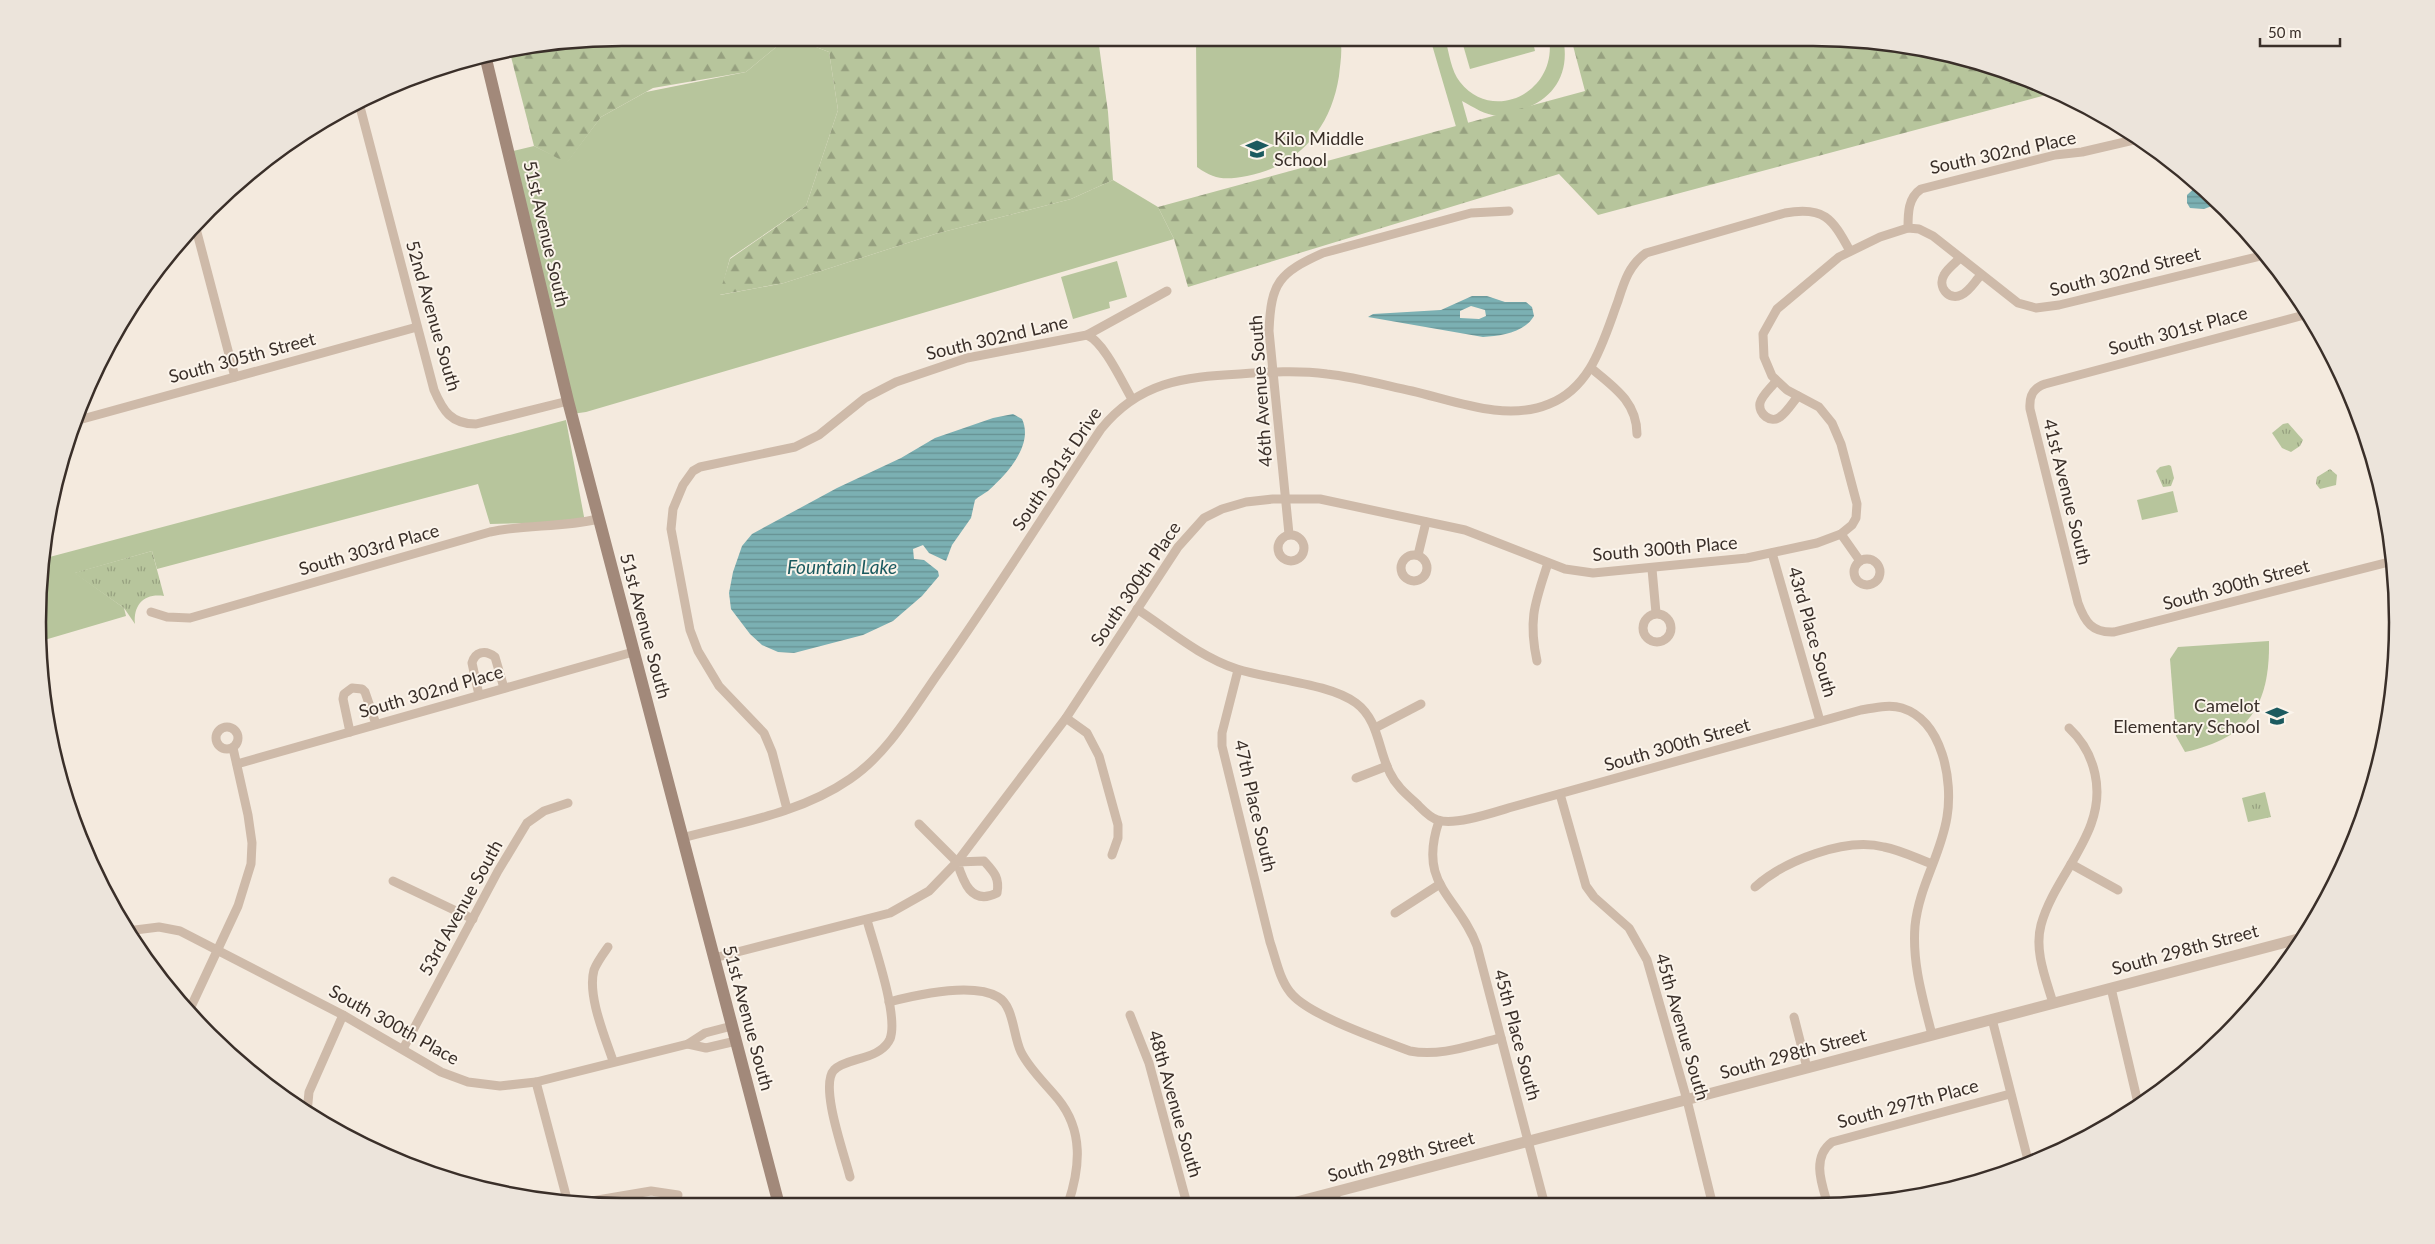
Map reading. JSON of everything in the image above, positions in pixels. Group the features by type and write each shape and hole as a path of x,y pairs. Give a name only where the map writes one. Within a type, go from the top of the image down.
{"main road":[{"name":"51st Avenue South","path":"487,63 598,519 776,1198"}],"street":[{"name":"52nd Avenue South","path":"361,109 417,327 438,400 445,413 454,420 476,424 568,401"},
{"name":"South 302nd Place","path":"1908,228 1910,203 1914,195 1921,188 2055,155 2092,151 2130,141"},
{"name":"46th Avenue South","path":"1289,534 1272,372 1270,308 1279,281 1288,272 1323,253 1471,213 1509,211"},
{"name":"South 301st Drive","path":"682,838 787,809 832,790 860,772 905,722 976,620 1101,428 1116,411 1132,399 1155,387 1176,380 1272,372 1333,375 1476,406 1516,411 1540,407 1558,399 1579,384 1591,368 1630,270 1640,257 1660,248 1785,213 1806,211 1821,213 1828,217 1850,251"},
{"path":"1860,561 1841,534 1852,525 1857,511 1855,492 1846,457 1836,431 1819,407 1776,381 1767,367 1762,349 1763,334 1768,320 1781,304 1825,268 1850,251 1895,231 1908,228 1919,229 1933,236 1981,275 1960,296 1947,294 1942,286 1942,277 1960,258"},
{"path":"197,233 235,377"},
{"name":"South 302nd Street","path":"1981,275 2025,306 2047,308 2258,257"},
{"name":"South 302nd Lane","path":"787,809 772,752 764,734 719,686 694,643 673,548 671,517 683,485 693,471 700,467 787,449 814,438 865,398 913,375 967,358 1087,335 1167,291"},
{"name":"South 301st Place","path":"2056,381 2301,316"},
{"name":"South 305th Street","path":"84,419 417,327"},
{"path":"1087,335 1092,337 1103,351 1132,399"},
{"path":"1591,368 1628,403 1635,417 1637,434"},
{"path":"1776,381 1761,401 1760,409 1765,416 1773,420 1781,417 1798,396"},
{"name":"41st Avenue South","path":"2056,381 2035,389 2030,397 2030,406 2074,590 2088,624"},
{"name":"South 300th Place","path":"714,958 890,913 916,900 934,886 957,862 1066,718 1178,547 1204,518 1233,505 1286,498 1320,499 1489,538 1565,569 1593,573 1652,569 1772,553 1817,543 1841,534"},
{"name":"South 303rd Place","path":"150,612 167,617 190,618 490,532 520,527 563,526 598,519"},
{"path":"1418,555 1426,522"},
{"name":"43rd Place South","path":"1772,553 1820,721"},
{"path":"1537,661 1532,634 1532,618 1548,563"},
{"name":"South 300th Street","path":"2088,624 2101,632 2122,631 2386,563"},
{"path":"1652,569 1656,614"},
{"path":"1137,609 1210,658 1238,670 1346,696 1361,707 1375,728 1387,766 1398,786 1425,812 1439,821"},
{"path":"479,696 472,663 476,655 481,653 486,652 494,657 504,688"},
{"name":"South 302nd Place","path":"237,764 633,652"},
{"name":"47th Place South","path":"1238,670 1222,733 1222,746 1270,942 1285,984 1299,1001 1319,1013 1396,1046 1419,1053 1446,1051 1500,1038"},
{"path":"350,732 343,699 344,694 352,688 357,687 365,692 376,724"},
{"path":"1375,728 1421,704"},
{"name":"South 300th Street","path":"1439,821 1467,818 1560,794 1861,710 1893,707 1903,708 1922,720 1939,747 1947,778 1947,817 1932,864"},
{"path":"1066,718 1087,733 1100,756 1118,825 1118,838 1112,855"},
{"path":"2053,1003 2040,955 2040,932 2044,917 2092,824 2097,790 2090,756 2078,736 2070,728"},
{"path":"192,1005 241,900 251,864 252,842 248,815 233,748"},
{"path":"1356,778 1387,766"},
{"name":"45th Avenue South","path":"1560,794 1586,886 1594,897 1629,928 1647,960 1687,1100 1711,1198"},
{"name":"53rd Avenue South","path":"403,1049 498,871 527,823 544,811 568,803"},
{"name":"45th Place South","path":"1439,821 1432,851 1434,868 1440,884 1475,940 1543,1198"},
{"path":"919,824 957,862 963,884 977,896 989,897 997,893 996,874 984,862 957,862"},
{"path":"1755,887 1770,875 1794,862 1851,846 1885,847 1932,864 1920,894 1914,938 1918,977 1932,1035"},
{"path":"2071,864 2118,890"},
{"path":"393,881 474,919"},
{"path":"1395,913 1440,884"},
{"path":"850,1177 830,1099 830,1079 839,1066 876,1053 891,1038 892,1019 889,1002 867,920"},
{"name":"South 300th Place","path":"135,930 159,927 180,931 343,1015 441,1072 468,1082 500,1086 536,1082 613,1061 688,1044 705,1033 732,1026"},
{"name":"South 298th Street","path":"1336,1198 1528,1141 2293,940"},
{"path":"608,947 594,971 593,985 598,1012 613,1061"},
{"path":"2111,988 2137,1098"},
{"path":"889,1002 941,991 987,993 995,995 1004,1002 1022,1055 1059,1100 1074,1130 1078,1162 1069,1198"},
{"name":"48th Avenue South","path":"1130,1014 1147,1057 1185,1198"},
{"path":"308,1105 309,1092 343,1015"},
{"path":"1794,1016 1807,1068"},
{"path":"1992,1019 2027,1156"},
{"name":"South 300th Place","path":"688,1044 706,1048 736,1041"},
{"path":"536,1082 566,1195"},
{"name":"South 297th Place","path":"1825,1198 1819,1170 1822,1156 1832,1142 2010,1094"},
{"path":"611,1198 651,1191 678,1195"}],"green space":[{"path":"777,46 814,46 829,52 838,110 806,206 730,258 720,295 784,283 935,234 1071,199 1113,180 1158,207 1174,239 586,412 572,414 509,152 534,146 567,162 601,117 646,92 746,72"},
{"path":"777,46 746,72 653,88 601,117 567,163 534,146 511,57 584,47"},
{"path":"814,46 1099,46 1108,112 1113,180 1071,199 935,234 784,283 719,295 730,259 806,206 838,110 829,52"},
{"path":"1196,46 1341,46 1339,76 1329,112 1310,142 1297,154 1266,171 1232,178 1215,177 1197,167"},
{"path":"1432,46 1447,46 1457,78 1474,94 1489,100 1505,101 1520,96 1533,87 1544,74 1549,57 1549,46 1564,46 1564,64 1561,75 1549,94 1529,107 1498,116 1484,112 1462,101 1469,126 1457,130"},
{"path":"1463,46 1534,46 1535,51 1470,69"},
{"path":"1573,46 1813,46 1851,47 1925,57 1998,77 2045,95 1598,215 1559,174 1188,287 1174,239 1158,207 1585,91"},
{"path":"1117,261 1127,297 1109,302 1110,308 1073,319 1061,277"},
{"path":"566,420 585,522 490,524 478,484 157,569 152,551 75,573 124,608 126,616 46,639 47,584 50,557"},
{"path":"2288,423 2303,440 2300,446 2291,452 2282,448 2272,433 2283,424"},
{"path":"2171,466 2174,478 2171,486 2163,487 2156,471 2160,467"},
{"path":"2330,469 2337,475 2336,485 2320,489 2316,484 2317,477"},
{"path":"2173,491 2178,512 2142,520 2137,500"},
{"path":"152,551 164,596 151,596 142,601 136,611 135,624 124,608 74,573"},
{"path":"2269,641 2265,683 2260,701 2251,715 2240,728 2225,738 2207,746 2185,752 2176,736 2170,659 2178,647"},
{"path":"2265,792 2271,817 2248,822 2242,798"}],"water":[{"path":"2193,189 2211,206 2204,209 2190,208 2187,203 2187,195"},
{"path":"1472,296 1487,296 1505,302 1526,302 1532,307 1534,316 1530,322 1518,330 1497,336 1483,337 1368,317 1373,314 1441,310","holes":["1471,306 1485,310 1486,316 1479,319 1460,318 1460,311"]},
{"name":"Fountain Lake","path":"1013,414 1022,419 1025,429 1022,449 1017,458 988,491 975,500 971,518 952,545 946,561 929,553 923,545 913,549 914,559 924,560 938,571 939,576 922,596 893,621 863,635 794,653 778,652 762,645 750,634 731,609 729,593 733,572 742,546 752,534 837,488 901,458 935,438 993,418"}],"place":[{"name":"Kilo Middle School","path":"1257,149"},
{"name":"Camelot Elementary School","path":"2277,716"}]}
